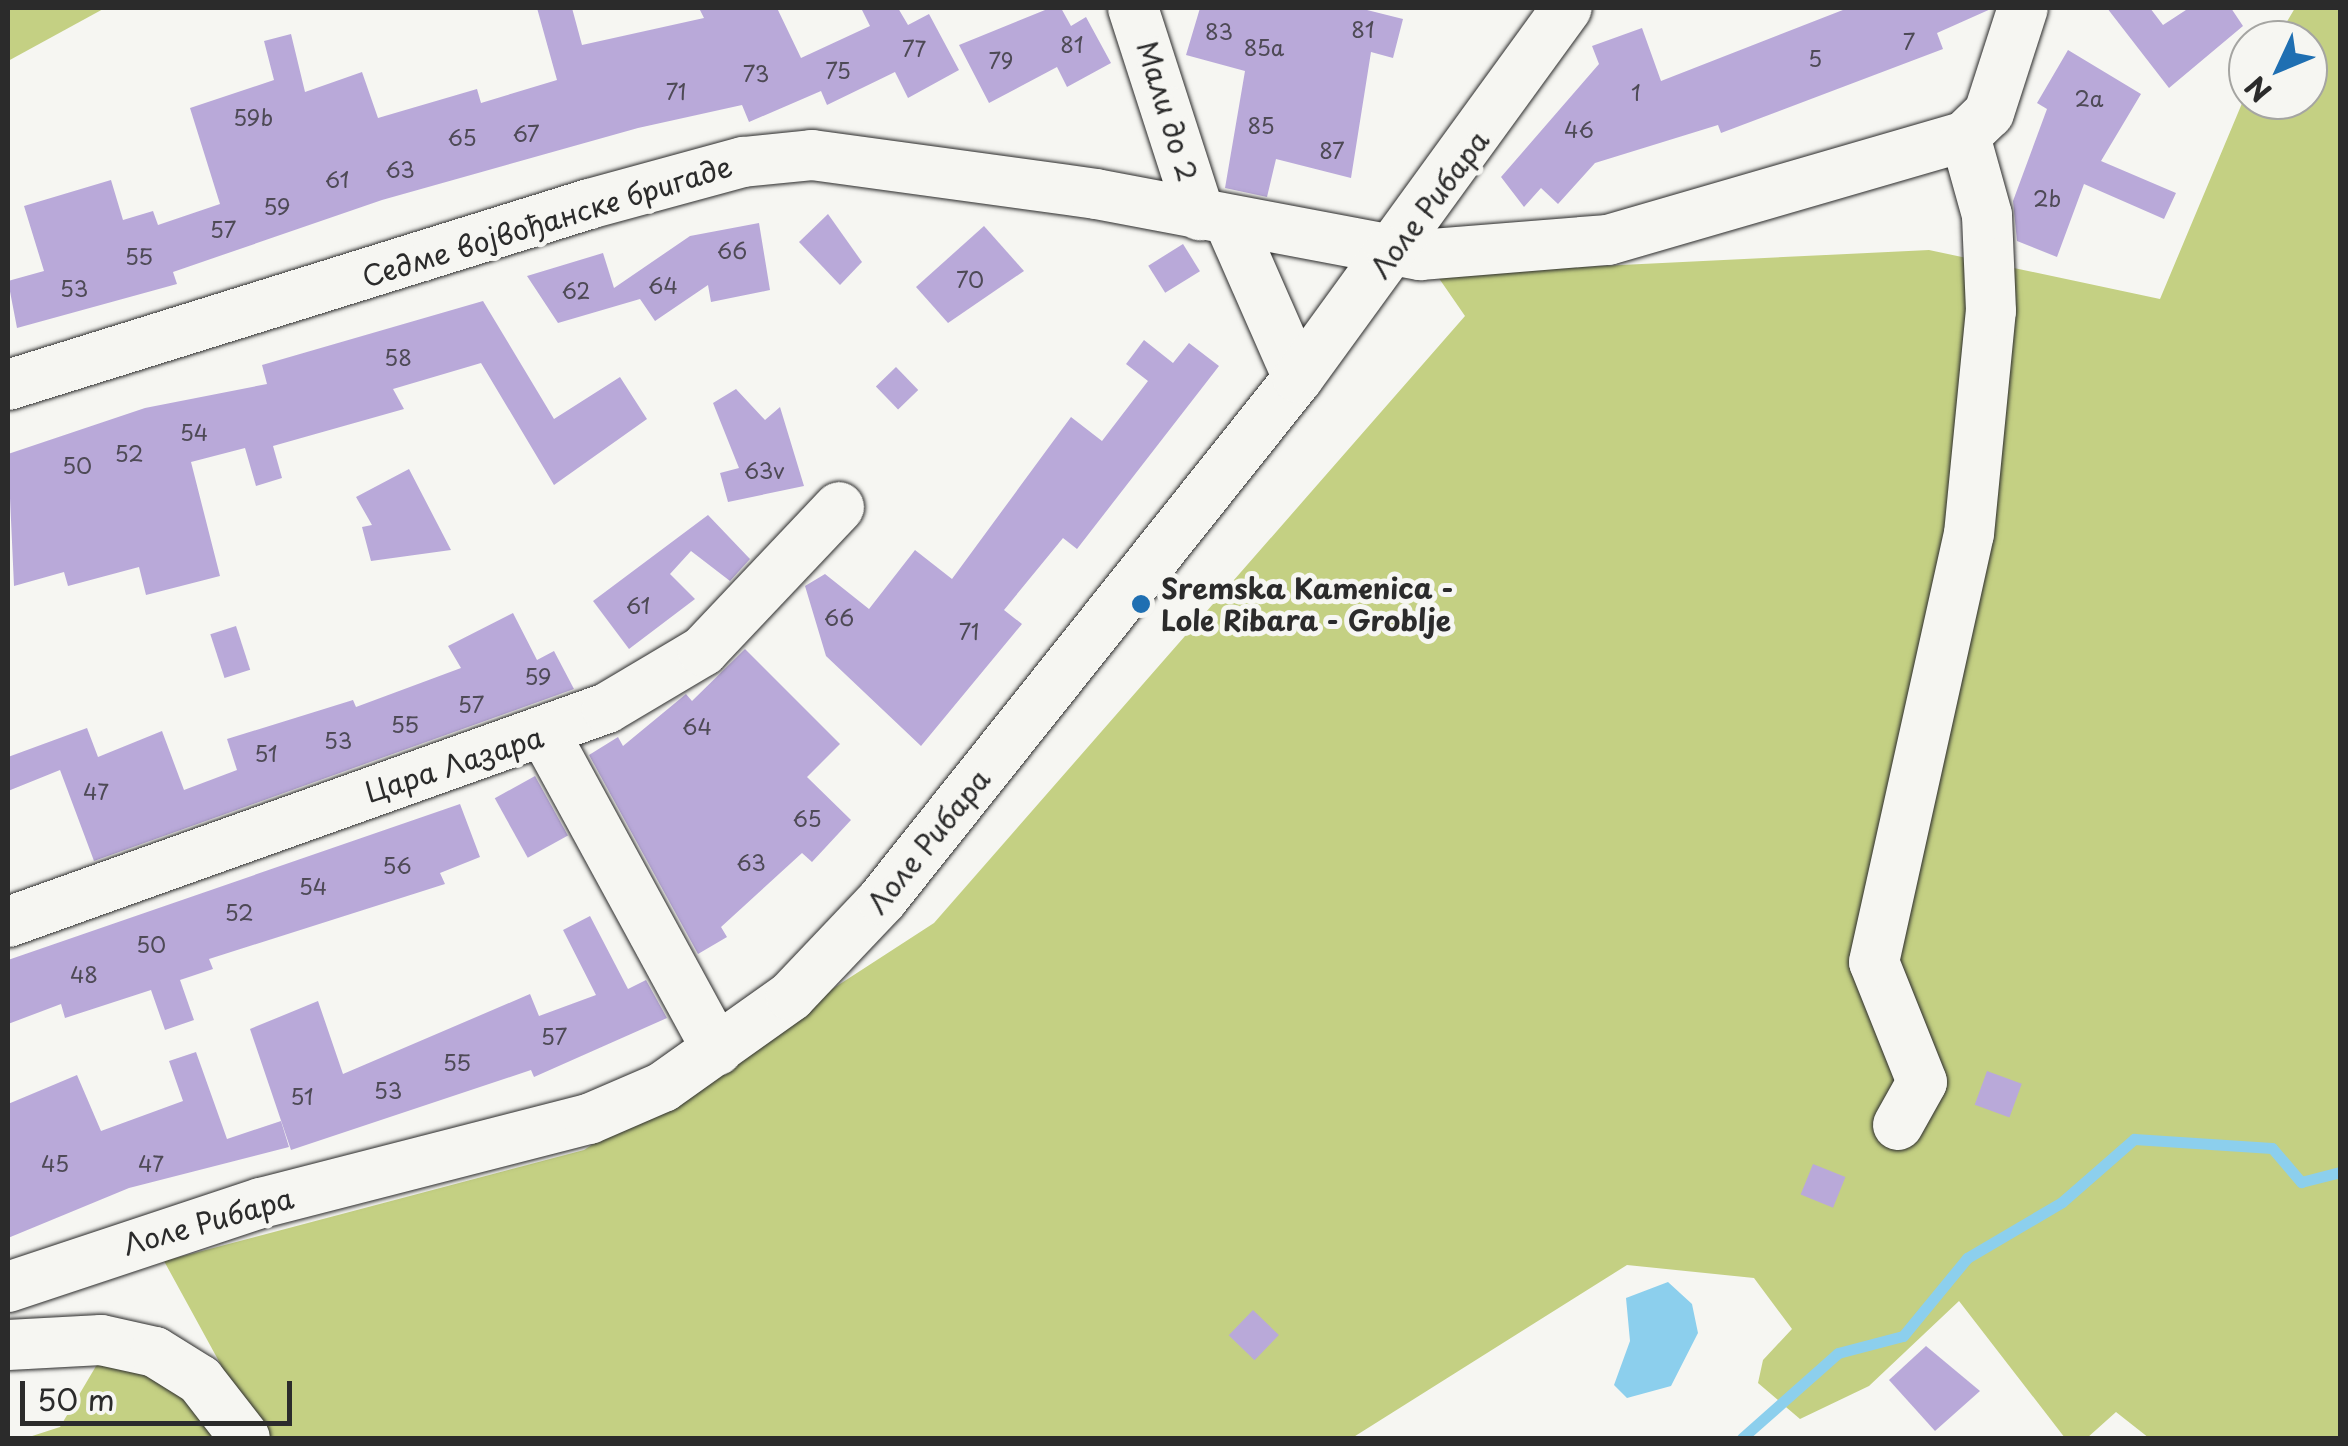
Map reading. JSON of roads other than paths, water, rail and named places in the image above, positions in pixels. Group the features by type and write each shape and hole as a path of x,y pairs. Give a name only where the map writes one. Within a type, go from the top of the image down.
{"street":[{"name":"Мали до 2","path":"1132,8 1215,218 1298,378"},
{"name":"Лоле Рибара","path":"8,1287 262,1202 555,1131 663,1087 790,996 882,900 1298,378 1567,8"},
{"path":"1898,1125 1922,1082 1874,962 1968,534 1990,311 1987,215 1965,136 1990,113 2023,8"},
{"name":"Седме војвођанске бригаде","path":"8,384 742,162 812,155 886,162 1393,251 1487,256 1608,240 1965,136"},
{"name":"Цара Лазара","path":"8,922 324,805 546,736 703,651 839,507"},
{"path":"546,736 717,1050"},
{"path":"8,1345 101,1340 154,1352 200,1380 245,1438"}],"water":[{"path":"1668,1282 1692,1304 1698,1333 1671,1386 1627,1398 1614,1385 1630,1341 1626,1298"}],"waterway":[{"path":"1742,1438 1838,1353 1903,1336 1967,1258 2062,1202 2134,1139 2272,1148 2301,1182 2340,1172"}],"place":[{"name":"Sremska Kamenica - Lole Ribara - Groblje","path":"1141,604"}]}
